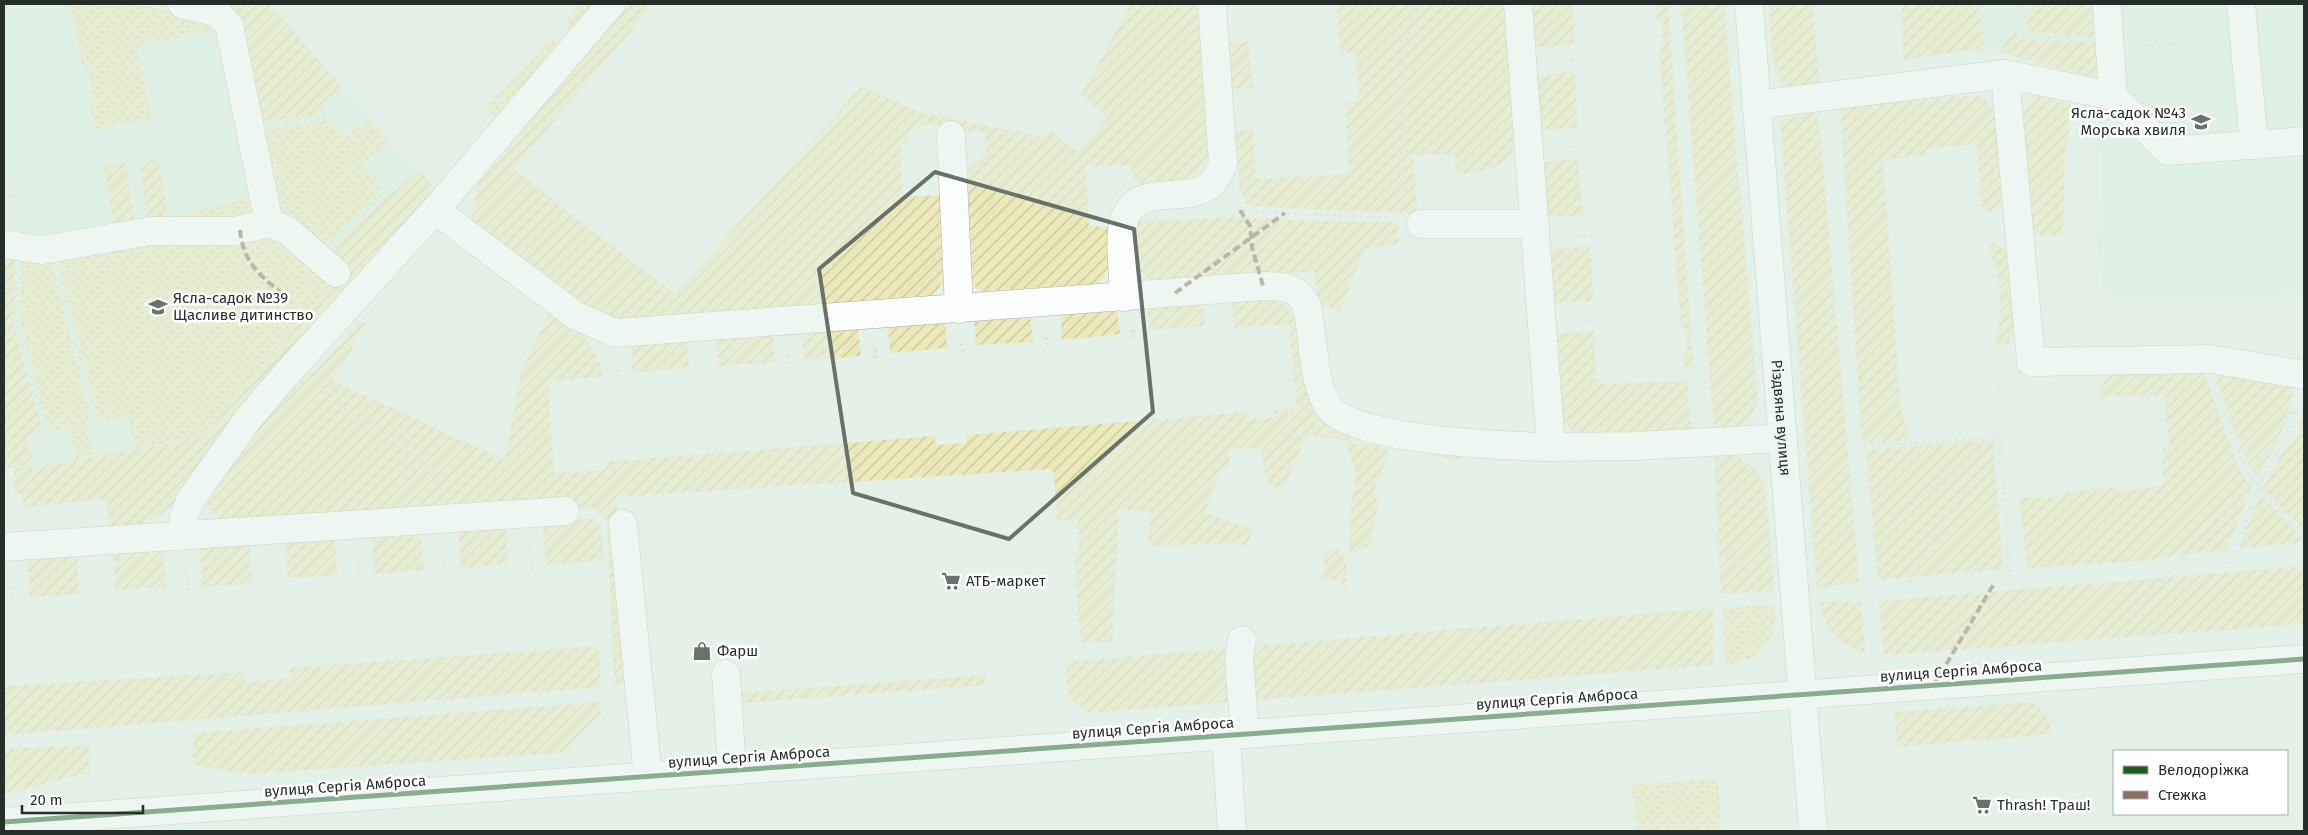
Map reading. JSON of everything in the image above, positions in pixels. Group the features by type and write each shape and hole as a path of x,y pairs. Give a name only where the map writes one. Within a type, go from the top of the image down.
{"street":[{"path":"182,4 216,12 229,25 269,223"},
{"path":"183,536 184,515 191,499 248,419 305,353 435,210 611,4"},
{"path":"1124,296 1122,232 1128,211 1136,203 1146,198 1189,192 1211,184 1223,164 1224,152 1212,4"},
{"path":"1518,4 1551,447"},
{"name":"Різдвяна вулиця","path":"1749,4 1813,831"},
{"path":"2107,4 2113,96"},
{"path":"2240,4 2254,145"},
{"path":"1756,105 2005,74 2113,96 2168,151 2304,142"},
{"path":"2005,74 2031,362 2204,360 2304,376"},
{"path":"951,134 959,309"},
{"path":"435,210 575,315 615,333 1263,286 1289,288 1303,297 1309,315 1321,390 1329,407 1344,419 1417,438 1498,445 1551,447 1636,446 1783,438"},
{"path":"1411,221 1535,224"},
{"path":"11,246 36,250 53,249 144,232 235,231 269,223 286,230 327,265"},
{"path":"4,547 565,511"},
{"path":"623,524 648,777"},
{"path":"1232,831 1239,659 1242,640"},
{"name":"вулиця Сергія Амброса","path":"4,822 165,821 648,777 2304,659"},
{"path":"726,674 732,771"}],"path":[{"path":"1211,184 1240,210 1411,221 1404,66 1413,4"},
{"path":"2002,40 2006,31 2014,25 2022,4"},
{"path":"2014,25 2024,36 2110,46 2180,43 2186,48 2244,43"},
{"path":"1564,60 1579,60"},
{"path":"1570,147 1585,148"},
{"path":"129,156 144,232"},
{"path":"327,265 383,193"},
{"path":"1577,235 1592,236"},
{"path":"11,246 16,320 46,431"},
{"path":"53,249 96,422"},
{"path":"1583,321 1599,322"},
{"path":"305,353 308,366 317,383 346,410 413,451 440,485"},
{"path":"2204,360 2240,458 2251,478 2304,535"},
{"path":"1997,373 1999,408"},
{"path":"2107,673 2130,622 2170,568 2216,524 2251,478 2297,404 2286,438 2259,488 2229,564"},
{"path":"402,433 404,521"},
{"path":"1858,447 2000,436"},
{"path":"2000,436 2010,580"},
{"path":"1865,539 1882,531 1926,492 2000,436"},
{"path":"1906,588 1925,553 1957,505 1988,464 2001,452"},
{"path":"1714,538 1759,587"},
{"path":"530,553 533,569"},
{"path":"444,559 445,574"},
{"path":"358,563 359,580"}],"highlighted area":[{"path":"935,172 1134,229 1153,412 1009,539 853,493 819,269"}],"shaded area":[{"name":"Ясла-садок №39 Щасливе дитинство","path":"4,4 271,4 421,179 203,436 25,468 4,463"},
{"path":"70,4 138,4 214,21 219,28 137,46 152,119 94,130 90,104 95,103 86,64 82,64"},
{"path":"224,4 269,4 343,88 320,107 326,115 260,121"},
{"path":"581,4 600,4 573,33 564,23"},
{"path":"630,4 654,4 513,169 675,294 861,87 923,113 1044,137 1050,130 1077,152 1108,117 1081,95 1131,4 1203,4 1209,157 1203,166 1188,177 1171,183 1142,187 1137,183 1129,165 1086,167 1089,226 1112,227 1110,261 1104,276 1091,286 986,294 971,284 964,181 968,170 986,153 985,131 949,132 938,125 927,124 909,133 908,142 900,143 902,197 940,195 943,277 939,288 930,296 923,299 638,323 606,319 472,225 472,211 479,182"},
{"path":"1336,4 1508,4 1516,145 1511,154 1499,165 1483,171 1456,175 1455,154 1413,155 1417,214 1248,206 1240,191 1236,132 1253,129 1256,179 1349,174 1345,103 1360,102 1355,52 1340,54"},
{"path":"1528,4 1573,4 1575,45 1532,47"},
{"path":"1656,4 1668,4 1693,367 1685,371 1683,355 1687,353 1686,329 1681,328 1659,46 1663,46 1662,19 1657,20"},
{"path":"1681,4 1724,4 1758,403 1745,425 1714,431"},
{"path":"1769,4 1813,4 1820,86 1793,87 1785,83 1779,76 1772,52"},
{"path":"1897,4 1979,4 1985,52 1972,49 1904,60 1901,5"},
{"name":"Ясла-садок №43 Морська хвиля","path":"1980,4 2304,4 2304,293 2221,297 2117,297 2106,291 2102,284 2096,234 2100,233 2102,151 2096,151 2100,82 1984,48"},
{"path":"2034,4 2092,4 2093,37 2024,32"},
{"path":"2014,32 2024,39 2098,43 2099,80 2000,52 2008,37"},
{"path":"551,36 563,45 498,119 486,109"},
{"path":"1248,41 1253,88 1232,88 1228,43"},
{"path":"1575,71 1577,128 1539,130 1534,77"},
{"path":"2052,91 2053,102 2068,102 2073,111 2065,151 2063,235 2028,235 2020,119 2031,99 2038,92"},
{"path":"1976,95 1983,97 1996,114 2007,200 1992,212 1982,211 1977,144 1926,149 1927,155 1883,160 1900,400 1909,440 1862,444 1840,106"},
{"path":"1816,111 1820,130 1859,582 1817,589 1780,121"},
{"path":"369,118 390,143 363,165 383,188 323,248 278,207 262,129 331,121 344,138"},
{"path":"158,159 169,220 148,220 139,163"},
{"path":"1578,159 1583,216 1544,216 1541,162"},
{"path":"125,162 135,222 115,225 103,167"},
{"path":"419,170 437,190 172,505 164,512 144,524 111,530 106,499 23,507 22,494 15,494 13,468 4,468 4,463 25,469 203,437 345,269 328,253 388,194 390,195"},
{"path":"248,199 254,201 257,211 252,218 177,219 176,214"},
{"path":"1237,217 1398,222 1399,245 1364,248 1340,313 1318,303 1314,271 1164,283 1153,281 1139,270 1134,252 1133,222"},
{"path":"277,238 332,283 203,436 134,448 129,417 99,422 58,262 160,243 233,242"},
{"path":"1994,242 2011,253 2015,326 2009,343 1995,347 2001,315 1998,270 1991,255 1990,247"},
{"path":"1590,246 1594,301 1551,303 1548,250"},
{"path":"4,257 15,259 14,325 43,432 26,436 34,466 25,467 4,462"},
{"path":"21,260 41,263 52,262 93,423 87,424 93,455 76,459 70,428 49,432 19,319"},
{"path":"1267,298 1287,306 1298,324 1322,419 1329,425 1325,438 1291,433 1290,408 1297,408 1289,324 1234,328 1232,300"},
{"path":"1202,301 1205,326 1149,330 1147,306"},
{"path":"1117,307 1120,334 1062,340 1060,312"},
{"path":"551,308 577,329 591,346 601,366 603,377 548,381 554,473 605,470 605,462 934,436 936,445 966,443 966,435 1246,412 1247,419 1273,417 1274,410 1288,409 1290,435 1306,437 1282,492 1270,486 1263,466 1262,448 1229,449 1229,467 1221,470 1205,513 1255,530 1245,546 1236,543 1148,546 1151,512 1119,509 1112,642 1080,642 1074,552 1079,551 1078,520 1057,521 1054,472 1049,469 616,497 630,683 614,685 607,522 598,510 584,507 534,508 229,521 219,519 208,508 207,493 305,366 315,372 361,320 367,325 352,343 353,348 332,380 505,460 521,372"},
{"path":"1030,315 1033,342 976,345 974,319"},
{"path":"945,322 947,348 890,353 888,326"},
{"path":"858,327 861,356 804,360 802,332"},
{"path":"1594,331 1596,382 1602,381 1603,384 1687,381 1692,435 1592,437 1575,432 1563,423 1552,334"},
{"path":"773,335 775,362 718,366 717,339"},
{"path":"686,341 689,368 632,372 631,346"},
{"path":"2118,371 2204,372 2241,473 2252,488 2227,548 2223,551 2179,554 2157,560 2027,568 2019,497 2060,498 2062,493 2117,487 2118,493 2163,485 2162,449 2169,448 2164,395 2098,397 2102,382"},
{"path":"2213,371 2296,385 2278,441 2258,476 2255,475 2241,449"},
{"path":"2304,406 2304,530 2262,488 2287,444 2297,439"},
{"path":"1329,425 1335,429 1693,453 1553,460 1525,460 1469,455 1460,461 1381,443 1325,438"},
{"path":"1993,440 2003,569 1878,580 1866,450"},
{"path":"1346,443 1378,445 1388,449 1381,480 1378,480 1372,494 1379,501 1370,545 1356,552 1354,549 1344,562 1347,567 1346,590 1342,588 1342,581 1323,580 1325,550 1341,550 1341,557 1349,555 1351,502 1356,472"},
{"path":"1714,451 1734,451 1760,474 1767,501 1774,591 1721,594"},
{"path":"2261,494 2304,539 2304,542 2240,548 2244,533"},
{"path":"593,518 601,531 603,560 546,565 543,522"},
{"path":"505,523 509,564 461,568 458,527"},
{"path":"421,530 424,570 374,574 372,533"},
{"path":"335,535 337,575 288,578 285,538"},
{"path":"249,541 252,584 202,587 200,544"},
{"path":"163,545 165,587 115,590 113,549"},
{"path":"77,551 79,594 30,597 27,555"},
{"path":"2304,566 2304,624 1884,655 1879,601"},
{"path":"1861,601 1865,654 1847,646 1834,635 1825,621 1820,602"},
{"path":"1774,605 1774,628 1771,638 1765,647 1748,660 1725,665 1722,608"},
{"path":"1713,608 1713,665 1088,713 1068,698 1066,662"},
{"path":"599,646 601,687 4,735 4,686 244,672 245,682 290,678 290,668"},
{"path":"985,675 986,685 740,703 739,693"},
{"path":"599,702 601,714 568,747 572,752 249,774 193,765 193,733"},
{"path":"2032,702 2046,715 2051,734 1897,747 1894,712"},
{"path":"89,745 90,774 68,777 15,792 4,793 4,749"},
{"path":"1718,779 1721,831 1638,831 1631,785"}],"marked path":[{"path":"1240,210 1250,226 1252,247 1263,286"},
{"path":"1175,293 1285,213"},
{"path":"240,230 242,244 251,263 259,274 279,291 285,299"},
{"path":"1934,685 1995,582"}],"cycle path":[{"path":"4,822 2304,659"}],"place":[{"name":"Ясла-садок №43 Морська хвиля","path":"2201,122"},
{"name":"Ясла-садок №39 Щасливе дитинство","path":"158,307"},
{"name":"АТБ-маркет","path":"951,581"},
{"name":"Фарш","path":"702,651"},
{"name":"Thrash! Траш!","path":"1982,805"}]}
